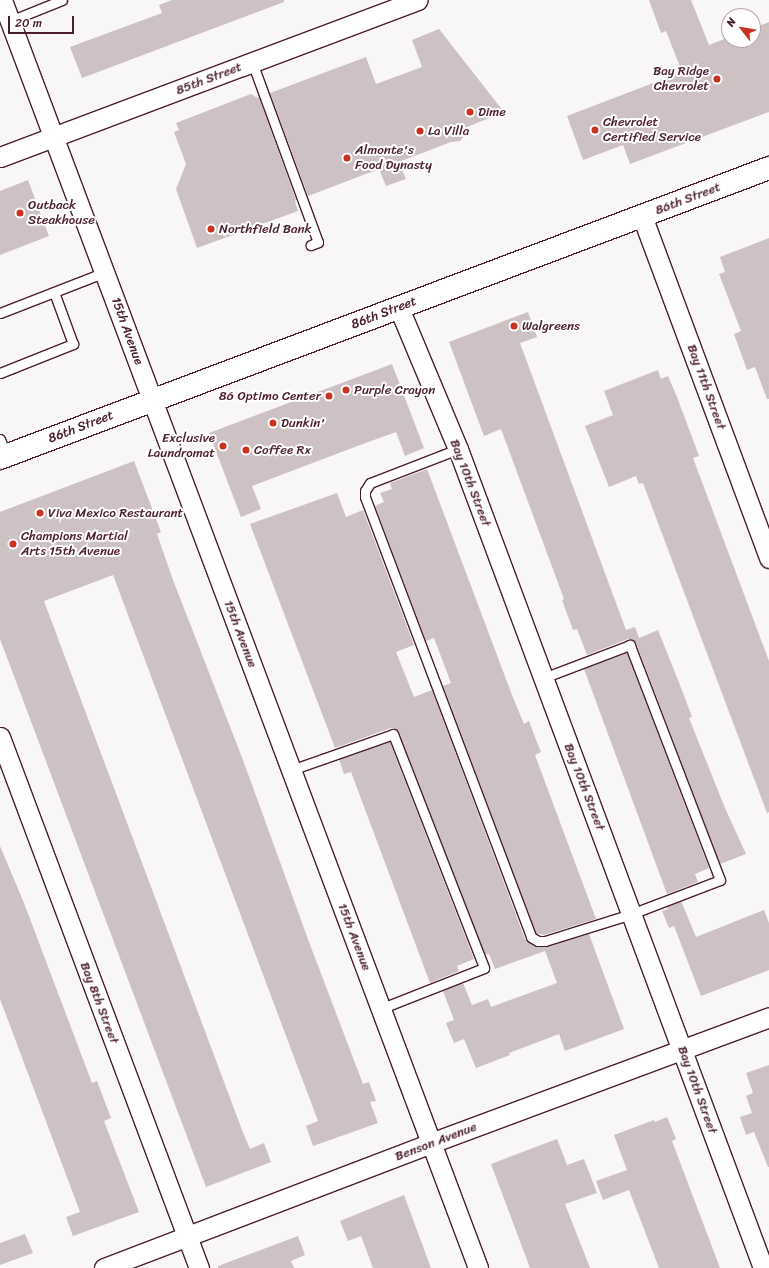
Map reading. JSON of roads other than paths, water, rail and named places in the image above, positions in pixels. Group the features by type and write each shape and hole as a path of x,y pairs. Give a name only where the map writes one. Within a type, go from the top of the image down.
{"main road":[{"name":"86th Street","path":"2,451 152,400 769,168"}],"street":[{"name":"15th Avenue","path":"2,0 478,1268"},
{"name":"85th Street","path":"0,157 417,0"},
{"name":"Bay 11th Street","path":"642,216 769,558"},
{"name":"Bay 10th Street","path":"399,308 458,449 763,1268"},
{"name":"Bay 8th Street","path":"0,738 199,1268"},
{"name":"Benson Avenue","path":"104,1268 431,1143 683,1051 769,1017"}],"lane":[{"path":"10,21 62,0"},
{"path":"252,62 318,242 311,245"},
{"path":"0,313 105,272"},
{"path":"0,373 73,344 54,292"},
{"path":"458,449 370,483 365,491 367,503 532,937 538,941 544,941 632,914 720,880 630,645 543,678"},
{"path":"291,770 393,734 484,968 380,1009"}],"place":[{"name":"Bay Ridge Chevrolet","path":"717,79"},
{"name":"Dime","path":"470,112"},
{"name":"Chevrolet Certified Service","path":"595,130"},
{"name":"La Villa","path":"420,131"},
{"name":"Almonte's Food Dynasty","path":"347,158"},
{"name":"Outback Steakhouse","path":"20,213"},
{"name":"Northfield Bank","path":"211,229"},
{"name":"Walgreens","path":"514,326"},
{"name":"Purple Crayon","path":"346,390"},
{"name":"86 Optimo Center","path":"329,396"},
{"name":"Dunkin'","path":"273,423"},
{"name":"Exclusive Laundromat","path":"223,446"},
{"name":"Coffee Rx","path":"246,450"},
{"name":"Viva Mexico Restaurant","path":"40,513"},
{"name":"Champions Martial Arts 15th Avenue","path":"13,544"}]}
